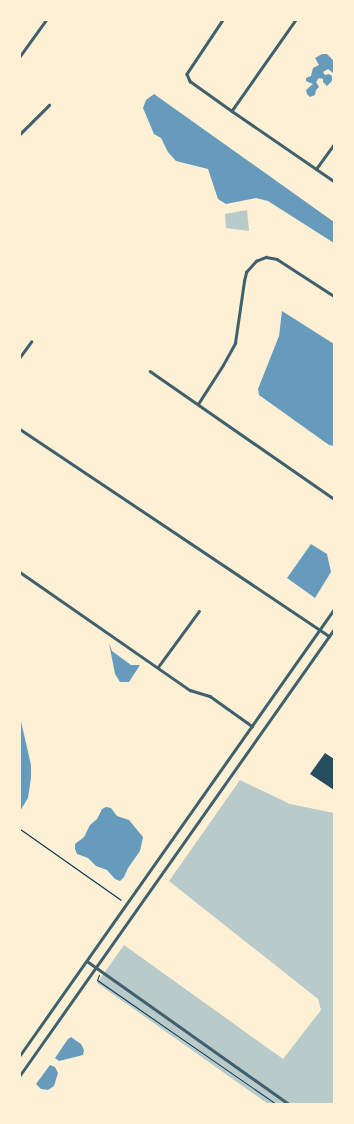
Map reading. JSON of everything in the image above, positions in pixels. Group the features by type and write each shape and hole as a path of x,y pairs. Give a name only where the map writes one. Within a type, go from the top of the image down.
{"street":[{"path":"20,56 46,20"},
{"path":"223,20 187,74 190,81 334,181"},
{"path":"232,111 296,20"},
{"path":"20,134 49,105"},
{"path":"316,169 334,144"},
{"path":"198,404 235,344 246,272 256,261 266,257 277,259 334,296"},
{"path":"20,357 31,342"},
{"path":"150,371 334,498"},
{"path":"20,429 329,636"},
{"path":"20,572 190,690 210,696 252,726"},
{"path":"20,1055 334,609"},
{"path":"158,667 199,611"},
{"path":"20,1075 334,629"},
{"path":"86,961 290,1104"}],"path":[{"path":"20,829 121,900"},
{"path":"98,978 97,980 276,1104"}],"shaded area":[{"path":"247,210 249,231 226,228 225,214"},
{"path":"240,780 290,804 334,813 334,1104 268,1104 97,983 124,945 283,1059 321,1010 318,999 169,881"}],"water":[{"path":"322,54 327,54 334,61 333,73 328,69 323,72 325,75 329,74 332,76 332,81 327,86 323,82 323,79 319,78 316,82 319,87 316,90 315,95 310,97 306,90 313,84 306,81 306,78 311,76 313,68 319,65 315,58"},
{"path":"154,94 334,222 334,243 268,201 256,198 226,204 218,199 208,169 176,161 168,152 161,138 154,134 143,108 146,100"},
{"path":"282,311 334,344 334,446 329,445 259,395 258,389 279,336"},
{"path":"311,544 327,554 331,572 315,598 287,578"},
{"path":"109,643 112,651 131,665 140,665 129,682 120,682 115,674"},
{"path":"20,717 31,765 31,778 28,798 20,811"},
{"path":"106,807 111,808 117,816 129,820 143,837 140,851 120,881 115,879 107,870 96,866 88,858 77,854 75,849 75,844 84,837 90,825 97,819 102,809"},
{"path":"71,1037 81,1044 84,1050 83,1055 59,1061 55,1058"},
{"path":"50,1065 55,1067 58,1073 54,1086 48,1090 41,1089 36,1084"}],"building":[{"path":"325,753 334,759 334,790 310,774"}]}
